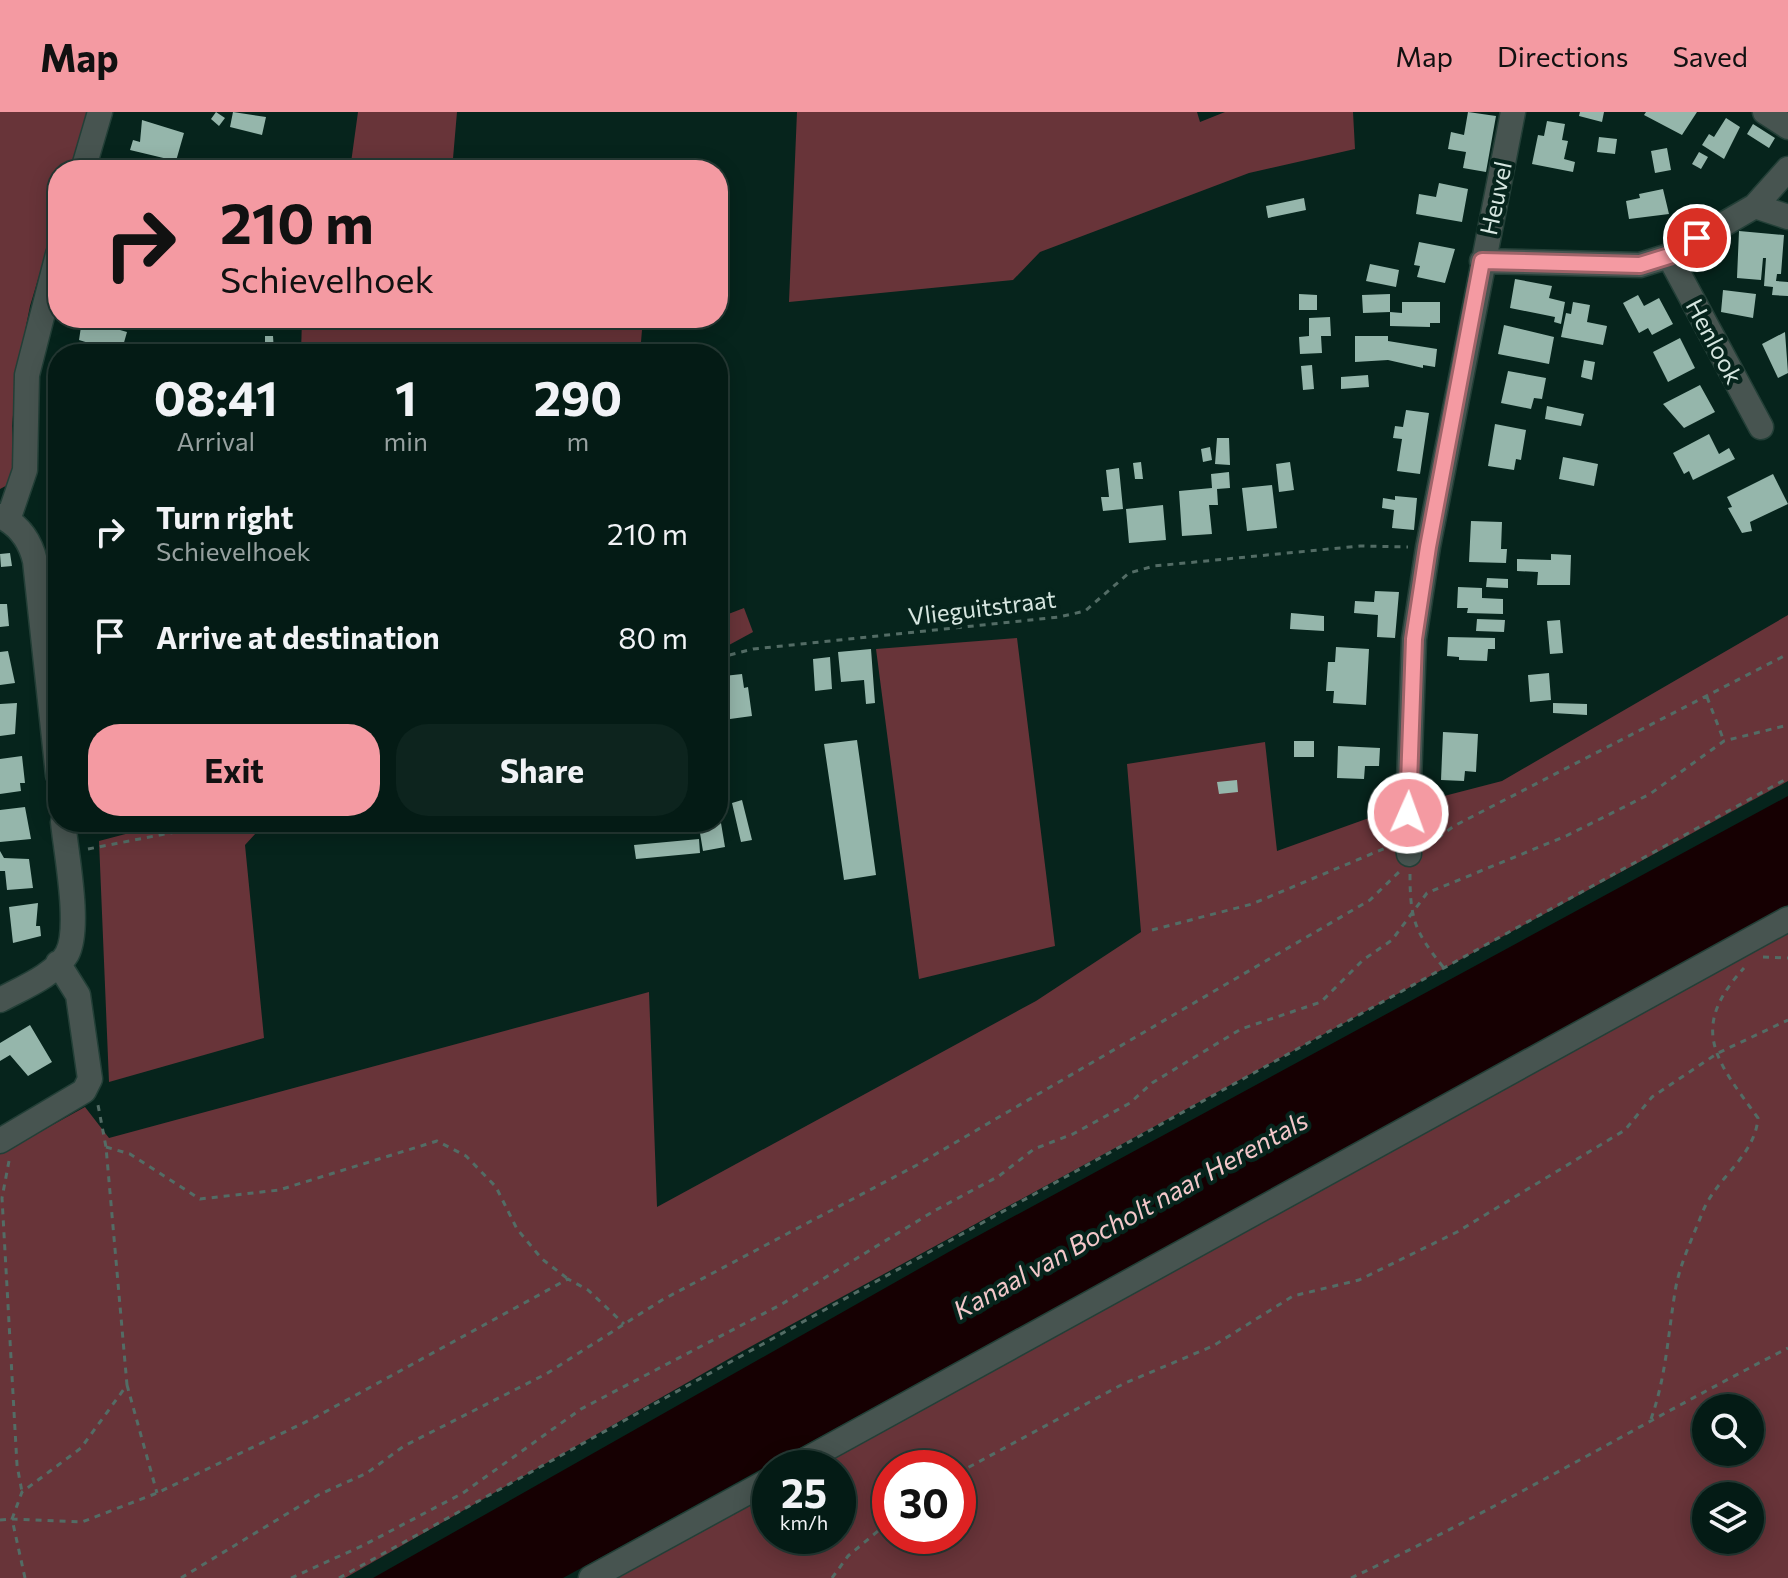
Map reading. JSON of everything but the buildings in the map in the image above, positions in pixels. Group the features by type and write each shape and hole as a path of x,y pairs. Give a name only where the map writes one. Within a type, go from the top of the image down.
{"street":[{"path":"86,160 100,112"},
{"name":"Heuvel","path":"1408,846 1414,639 1428,547 1513,112"},
{"path":"1765,112 1788,127"},
{"path":"1482,261 1620,267 1640,265 1669,256 1755,206 1788,169"},
{"path":"1755,206 1788,217"},
{"name":"Henlook","path":"1669,256 1761,427"},
{"path":"48,292 30,361 24,410 25,470 4,518 31,546 48,682"},
{"path":"0,1000 67,954 72,927 64,832"},
{"path":"824,1450 1788,919"},
{"path":"6,1137 84,1091 90,1079 78,995 58,963"},
{"path":"591,1578 752,1490"}],"path":[{"name":"Vlieguitstraat","path":"728,655 753,649 1059,617 1085,611 1129,573 1154,566 1360,546 1428,547"},
{"path":"1152,930 1252,904 1408,846 1493,806 1788,654"},
{"path":"1707,697 1724,741"},
{"path":"291,1578 364,1545 463,1493 581,1409 782,1304 934,1211 999,1176 1034,1149 1073,1134 1130,1103 1152,1083 1241,1029 1321,1002 1363,960 1392,940 1427,893 1566,836 1650,794 1724,741 1788,725"},
{"path":"339,1578 1788,778"},
{"path":"66,853 175,832"},
{"path":"1408,846 1410,912 1423,942 1444,968"},
{"path":"181,1578 318,1495 367,1473 404,1446 546,1374 662,1300 917,1165 1231,978 1344,915 1396,878 1408,846"},
{"path":"1755,956 1788,958"},
{"path":"1651,1419 1667,1360 1675,1289 1688,1250 1708,1200 1756,1139 1758,1118 1730,1082 1711,1033 1713,1010 1747,965"},
{"path":"976,1463 1123,1384 1213,1346 1293,1296 1359,1280 1457,1232 1625,1130 1652,1097 1718,1053 1788,1020"},
{"path":"90,1079 106,1147 127,1385 157,1493"},
{"path":"6,1137 2,1198 17,1465 22,1492 12,1519 25,1578"},
{"path":"106,1147 130,1154 200,1199 279,1190 437,1141 466,1156 496,1187 517,1229 542,1259 588,1290 624,1324"},
{"path":"0,1520 82,1522 157,1493 314,1418 568,1279"},
{"path":"1351,1578 1457,1529 1602,1450 1651,1419 1788,1348"},
{"path":"22,1492 81,1448 127,1385"},
{"path":"832,1578 848,1556 872,1536"}],"shaded area":[{"path":"0,112 89,112 74,160 48,160 48,246 30,306 17,371 12,426 15,481 0,489"},
{"path":"358,112 457,112 453,160 351,160"},
{"path":"797,112 1197,112 1200,122 1225,112 1353,112 1355,149 1249,173 1040,252 1013,280 789,302"},
{"path":"302,328 642,328 641,344 301,344"},
{"path":"744,608 753,632 728,646 728,614"},
{"path":"1788,615 1788,781 739,1353 345,1578 0,1578 0,1154 85,1107 109,1138 649,992 657,1207 1036,1001 1141,932 1127,764 1265,742 1277,851 1394,809 1502,781"},
{"path":"1017,638 1055,946 919,979 876,649"},
{"path":"133,832 257,832 245,845 264,1038 109,1082 99,841"},
{"path":"1788,928 1788,1578 608,1578 752,1500 752,1554 856,1554 856,1450 842,1450"}],"water":[{"name":"Kanaal van Bocholt naar Herentals","path":"1788,796 1788,905 796,1450 752,1450 752,1474 563,1578 373,1578 961,1245"}],"route":[{"path":"1408,813 1414,639 1428,547 1482,261 1620,267 1640,265 1669,256 1697,238"}]}
